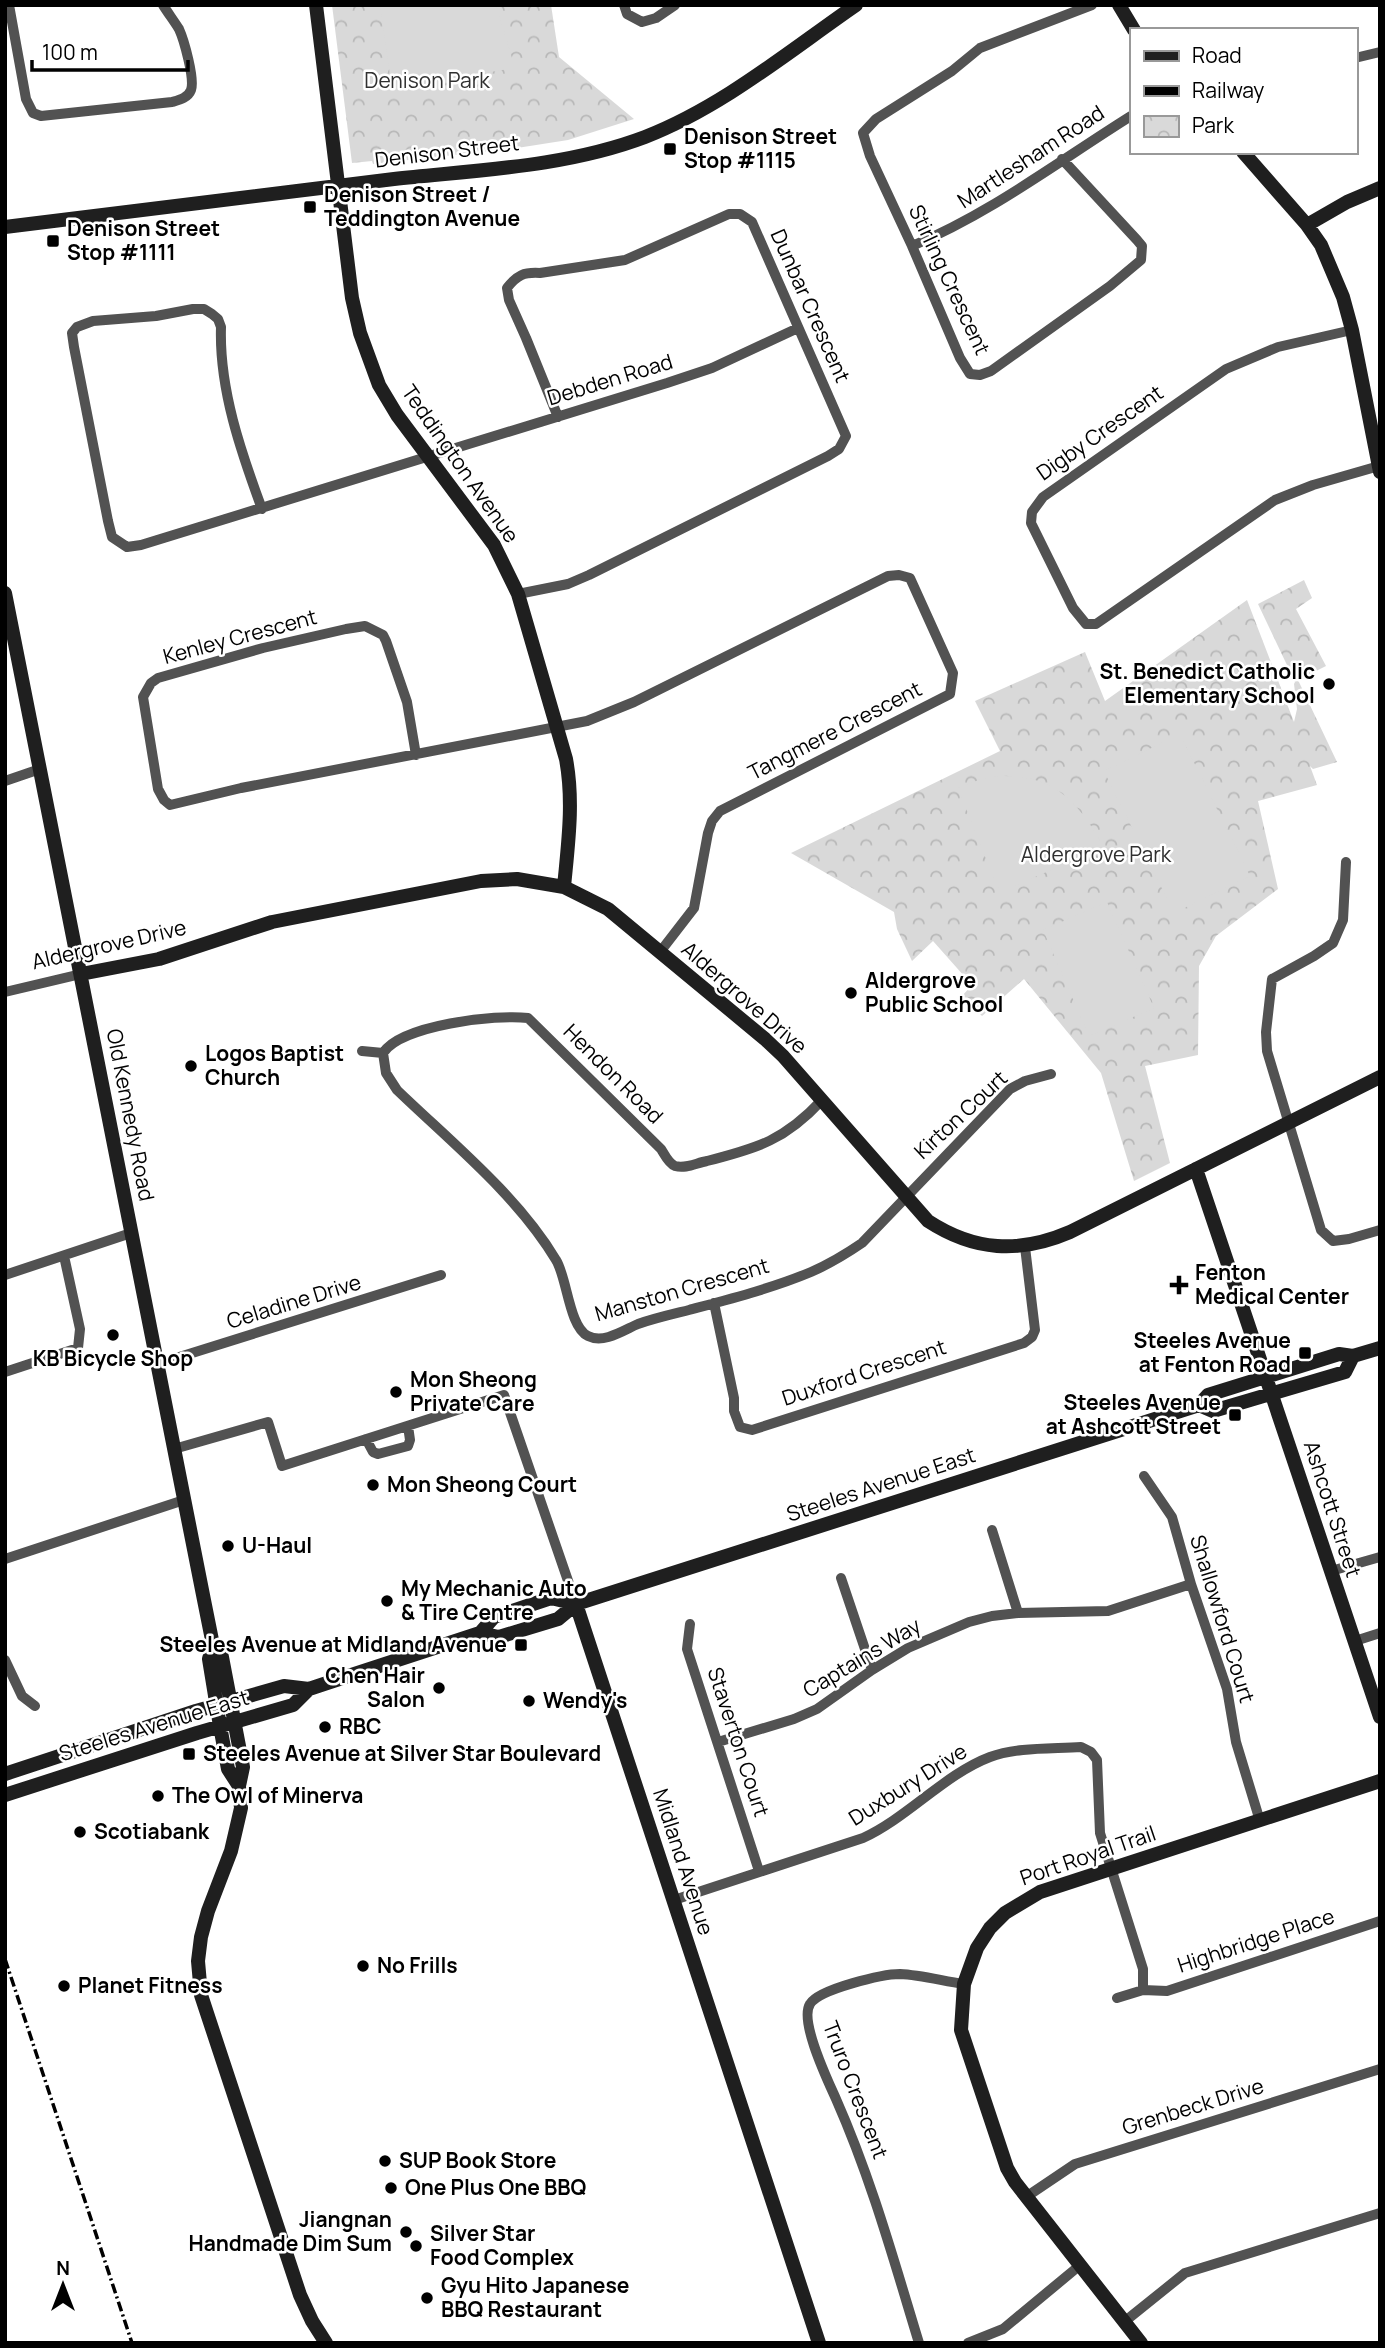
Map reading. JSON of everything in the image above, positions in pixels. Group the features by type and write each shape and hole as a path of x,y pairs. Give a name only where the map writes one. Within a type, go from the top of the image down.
{"street":[{"path":"9,5 26,99 33,113 41,116 172,102 186,97 191,89 191,79 184,46 177,26 163,5"},
{"name":"Teddington Avenue","path":"316,5 352,298 360,333 379,385 397,415 494,545 518,594 558,727 571,786 564,887"},
{"path":"624,5 627,14 642,22 656,18 674,5"},
{"name":"Denison Street","path":"5,227 561,159 644,137 719,100 856,5"},
{"name":"Stirling Crescent","path":"1062,159 1142,246 1141,260 1110,286 991,371 980,375 970,374 960,358 867,148 863,132 868,125 952,71 980,48 1092,5"},
{"path":"1119,5 1134,28"},
{"path":"1357,58 1380,52"},
{"name":"Martlesham Road","path":"912,246 986,210 1130,117"},
{"path":"1245,154 1307,225 1321,245 1343,297 1352,330 1379,469"},
{"path":"1307,225 1347,202 1380,188"},
{"name":"Dunbar Crescent","path":"518,594 568,584 589,575 828,456 839,449 846,436 752,222 740,214 729,214 625,260 518,275 507,288 509,300 558,416"},
{"name":"Debden Road","path":"262,509 230,407 218,319 204,309 193,309 156,316 93,321 77,327 72,333 96,469 112,537 127,547 262,509 712,368 798,328"},
{"name":"Digby Crescent","path":"1352,330 1278,347 1226,369 1043,497 1031,512 1031,523 1073,608 1086,624 1096,624 1275,500 1313,485 1379,469"},
{"name":"Tangmere Crescent","path":"558,727 587,721 634,702 888,576 910,578 918,591 953,673 950,695 720,811 712,821 708,833 694,908 660,952"},
{"name":"Old Kennedy Road","path":"5,593 184,1500 214,1645 222,1657 224,1703 220,1726 228,1769 239,1786"},
{"name":"Kenley Crescent","path":"416,755 407,702 386,641 383,635 365,626 263,648 158,678 151,683 143,696 158,789 170,805 241,788 416,755 558,727"},
{"path":"5,781 40,769"},
{"path":"1346,862 1343,920 1333,943 1272,979 1266,1032 1267,1051 1321,1230 1333,1241 1349,1240 1380,1230"},
{"name":"Aldergrove Drive","path":"5,992 159,959 272,922 481,881 517,879 564,887 608,909 783,1056 928,1222 956,1238 970,1242 1025,1247 1070,1232 1380,1077"},
{"name":"Hendon Road","path":"383,1053 395,1040 448,1023 514,1016 528,1018 661,1149 670,1163 676,1166 694,1165 772,1142 797,1124 822,1100"},
{"path":"362,1051 383,1053"},
{"name":"Manston Crescent","path":"383,1053 386,1073 397,1090 535,1226 559,1264 575,1319 587,1336 596,1338 614,1335 640,1323 714,1303 810,1272 862,1243 905,1196"},
{"name":"Kirton Court","path":"905,1196 1010,1089 1051,1074"},
{"name":"Ashcott Street","path":"1196,1169 1380,1717"},
{"path":"5,1275 131,1233"},
{"name":"Duxford Crescent","path":"714,1303 737,1420 740,1427 752,1430 1024,1343 1032,1337 1035,1330 1025,1247"},
{"path":"5,1372 78,1348 80,1329 64,1256"},
{"name":"Celadine Drive","path":"157,1364 441,1275"},
{"name":"Steeles Avenue East","path":"5,1774 87,1745 284,1686 309,1689 480,1633 499,1637 558,1619 576,1604 1199,1405 1208,1395 1339,1354 1353,1356 1380,1348"},
{"name":"Steeles Avenue East","path":"1199,1405 1213,1411 1345,1372 1353,1356"},
{"name":"Midland Avenue","path":"408,1426 504,1395 576,1604 818,2343"},
{"path":"174,1449 268,1422 282,1466 366,1439 408,1426 410,1440 408,1446 379,1454 373,1452 366,1439"},
{"name":"Shallowford Court","path":"1144,1476 1171,1517 1227,1689 1236,1742 1260,1821"},
{"path":"5,1559 184,1500"},
{"path":"992,1530 1018,1613"},
{"path":"1331,1571 1380,1557"},
{"path":"841,1578 872,1670"},
{"name":"Captains Way","path":"718,1742 794,1719 817,1709 908,1648 969,1622 1018,1613 1108,1611 1191,1584"},
{"name":"Steeles Avenue East","path":"480,1633 494,1617 551,1598 576,1604"},
{"name":"Staverton Court","path":"690,1624 687,1649 759,1871"},
{"path":"1355,1642 1380,1633"},
{"path":"5,1660 22,1696 35,1706"},
{"name":"Steeles Avenue East","path":"5,1795 293,1705 309,1689"},
{"path":"224,1703 234,1722 243,1767 239,1786 241,1808 231,1851 201,1937 198,1961 201,1995 300,2295 326,2343"},
{"name":"Duxbury Drive","path":"674,1900 874,1833 931,1792 987,1758 1006,1752 1081,1747 1091,1752 1099,1767 1100,1833 1112,1868"},
{"name":"Port Royal Trail","path":"1141,2343 1026,2197 1007,2168 961,2030 964,1984 977,1948 990,1928 1005,1913 1040,1892 1380,1781"},
{"path":"1112,1868 1143,1969 1143,1990"},
{"name":"Highbridge Place","path":"1117,1998 1143,1990 1167,1991 1380,1921"},
{"name":"Truro Crescent","path":"919,2343 868,2178 853,2136 826,2076 807,2016 809,2006 818,1996 882,1976 901,1974 964,1984"},
{"name":"Grenbeck Drive","path":"1026,2197 1075,2164 1380,2069"},
{"path":"1124,2322 1185,2273 1380,2213"},
{"path":"968,2343 1003,2329 1079,2266"}],"green space":[{"name":"Denison Park","path":"332,5 551,5 559,57 634,119 568,140 517,148 373,164 372,161 352,163"},
{"path":"380,5 496,5 515,68 402,87 390,75"},
{"name":"Aldergrove Park","path":"1304,580 1312,598 1296,609 1326,666 1298,680 1337,762 1313,769 1310,766 1317,785 1258,801 1278,889 1216,936 1199,966 1198,1055 1145,1066 1170,1163 1134,1181 1101,1073 1024,979 982,1016 962,996 972,985 933,941 912,961 897,929 894,912 791,853 1000,751 975,701 1085,652 1105,701 1247,600 1294,722 1297,709 1295,682 1258,604"},
{"path":"1180,734 1250,876 1174,913 1104,771"},
{"path":"998,776 1035,780 1063,794 1074,804 1104,847 1005,890 997,887 958,788"},
{"path":"1107,902 1154,1008 1089,1036 1043,930"}],"railway":[{"path":"5,1959 132,2343"}],"place":[{"name":"Denison Street Stop #1115","path":"670,149"},
{"name":"Denison Street / Teddington Avenue","path":"310,207"},
{"name":"Denison Street Stop #1111","path":"53,241"},
{"name":"St. Benedict Catholic Elementary School","path":"1329,684"},
{"name":"Aldergrove Public School","path":"851,993"},
{"name":"Logos Baptist Church","path":"191,1066"},
{"name":"Fenton Medical Center","path":"1179,1285"},
{"name":"KB Bicycle Shop","path":"113,1335"},
{"name":"Steeles Avenue at Fenton Road","path":"1305,1353"},
{"name":"Mon Sheong Private Care","path":"396,1392"},
{"name":"Steeles Avenue at Ashcott Street","path":"1235,1415"},
{"name":"Mon Sheong Court","path":"373,1485"},
{"name":"U-Haul","path":"228,1546"},
{"name":"My Mechanic Auto & Tire Centre","path":"387,1601"},
{"name":"Steeles Avenue at Midland Avenue","path":"521,1645"},
{"name":"Chen Hair Salon","path":"439,1688"},
{"name":"Wendy's","path":"529,1701"},
{"name":"RBC","path":"325,1727"},
{"name":"Steeles Avenue at Silver Star Boulevard","path":"189,1754"},
{"name":"The Owl of Minerva","path":"158,1796"},
{"name":"Scotiabank","path":"80,1832"},
{"name":"No Frills","path":"363,1966"},
{"name":"Planet Fitness","path":"64,1986"},
{"name":"SUP Book Store","path":"385,2161"},
{"name":"One Plus One BBQ","path":"391,2188"},
{"name":"Jiangnan Handmade Dim Sum","path":"406,2232"},
{"name":"Silver Star Food Complex","path":"416,2246"},
{"name":"Gyu Hito Japanese BBQ Restaurant","path":"427,2298"}]}
